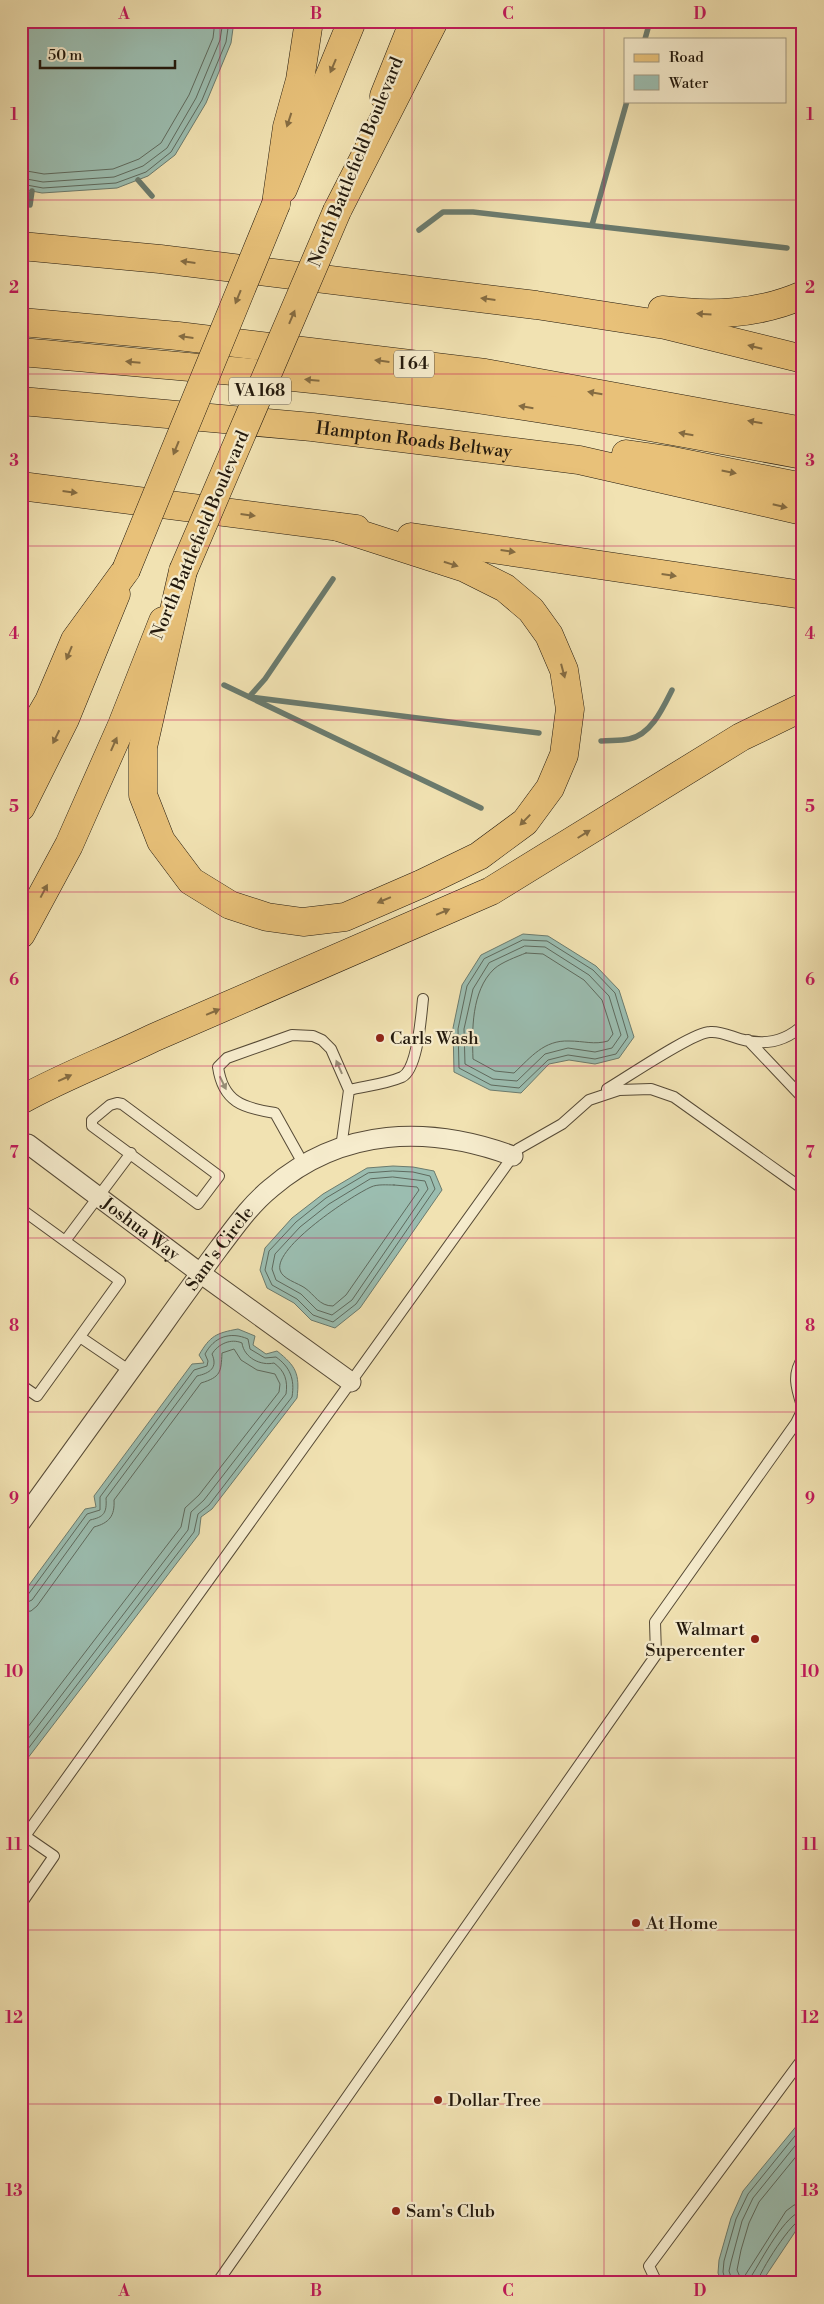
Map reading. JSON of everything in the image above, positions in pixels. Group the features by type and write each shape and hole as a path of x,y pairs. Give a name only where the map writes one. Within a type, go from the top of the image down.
{"main road":[{"path":"276,204 287,127 300,80 309,21"},
{"path":"21,807 65,718 352,21"},
{"name":"North Battlefield Boulevard","path":"21,934 69,845 122,725 183,571 337,211 414,21"},
{"path":"337,211 434,21"},
{"path":"21,231 55,236 160,259"},
{"path":"21,246 160,259 536,305 665,325 803,359"},
{"path":"536,305 643,307 714,314 773,306 803,295"},
{"name":"I 64","path":"21,322 178,336 485,373 803,431"},
{"path":"21,352 323,380 447,395 639,425 803,455"},
{"path":"21,384 347,415 668,460 803,487"},
{"name":"Hampton Roads Beltway","path":"21,401 312,427 579,460 803,511"},
{"path":"21,486 338,527 803,595"},
{"path":"183,571 143,747 143,795 161,841 192,881 230,905 267,917 304,922 345,917 479,856 525,822 550,788 564,755 570,709 564,670 550,635 531,610 505,588 465,568 338,527"},
{"path":"21,750 49,701 75,640 126,570"},
{"path":"21,1100 67,1076 102,1063 153,1038 491,891 741,737 803,707"}],"street":[{"name":"Sam's Circle","path":"21,1522 200,1273 243,1216 271,1188 304,1165 341,1148 385,1136 420,1136 460,1140 513,1156"},
{"name":"Joshua Way","path":"28,1144 200,1273 351,1382"}],"lane":[{"path":"349,1090 404,1076 415,1057 423,999"},
{"path":"21,1904 54,1856 23,1835 518,1149 562,1124 589,1100 690,1039 709,1032 762,1043 779,1041 793,1034 803,1025"},
{"path":"304,1165 275,1113 250,1109 235,1101 220,1083 218,1067 227,1058 292,1035 312,1036 322,1040 331,1049 349,1090 341,1148"},
{"path":"748,1040 803,1098"},
{"path":"589,1100 619,1090 651,1089 674,1097 803,1189"},
{"path":"122,1104 219,1176 198,1204 131,1153 92,1126 92,1120 110,1105 122,1104"},
{"path":"65,1241 131,1153"},
{"path":"21,1209 120,1281 37,1396 21,1385"},
{"path":"80,1337 130,1372"},
{"path":"217,2283 656,1655 655,1622 796,1423 803,1409 795,1382 799,1364 803,1358"},
{"path":"657,2283 648,2266 803,2058"}],"water":[{"path":"21,21 234,21 231,43 206,103 175,155 148,176 117,188 42,193 21,189"},
{"path":"523,934 548,936 596,966 619,990 634,1037 619,1058 595,1064 569,1060 549,1064 521,1093 490,1090 454,1072 453,1028 462,985 481,955"},
{"path":"393,1166 434,1171 442,1190 360,1308 335,1328 311,1320 294,1303 267,1288 260,1270 265,1248 292,1218 323,1194 367,1168"},
{"path":"238,1329 255,1336 253,1345 266,1354 277,1351 289,1361 297,1377 297,1398 212,1509 201,1517 199,1534 21,1767 21,1596 85,1509 96,1507 94,1496 192,1364 204,1363 199,1355 210,1339 224,1332"},
{"path":"803,2118 803,2220 761,2283 722,2283 718,2273 719,2260 731,2218 743,2191"}],"waterway":[{"path":"645,38 650,21"},
{"path":"592,225 627,102"},
{"path":"138,180 152,196"},
{"path":"30,205 32,191"},
{"path":"419,230 443,212 473,212 787,248"},
{"path":"249,697 265,679 333,579"},
{"path":"224,685 481,808"},
{"path":"601,741 629,739 644,732 655,720 672,690"},
{"path":"249,697 539,733"}],"place":[{"name":"Carls Wash","path":"380,1038"},
{"name":"Walmart Supercenter","path":"755,1639"},
{"name":"At Home","path":"636,1923"},
{"name":"Dollar Tree","path":"438,2100"},
{"name":"Sam's Club","path":"396,2211"}]}
